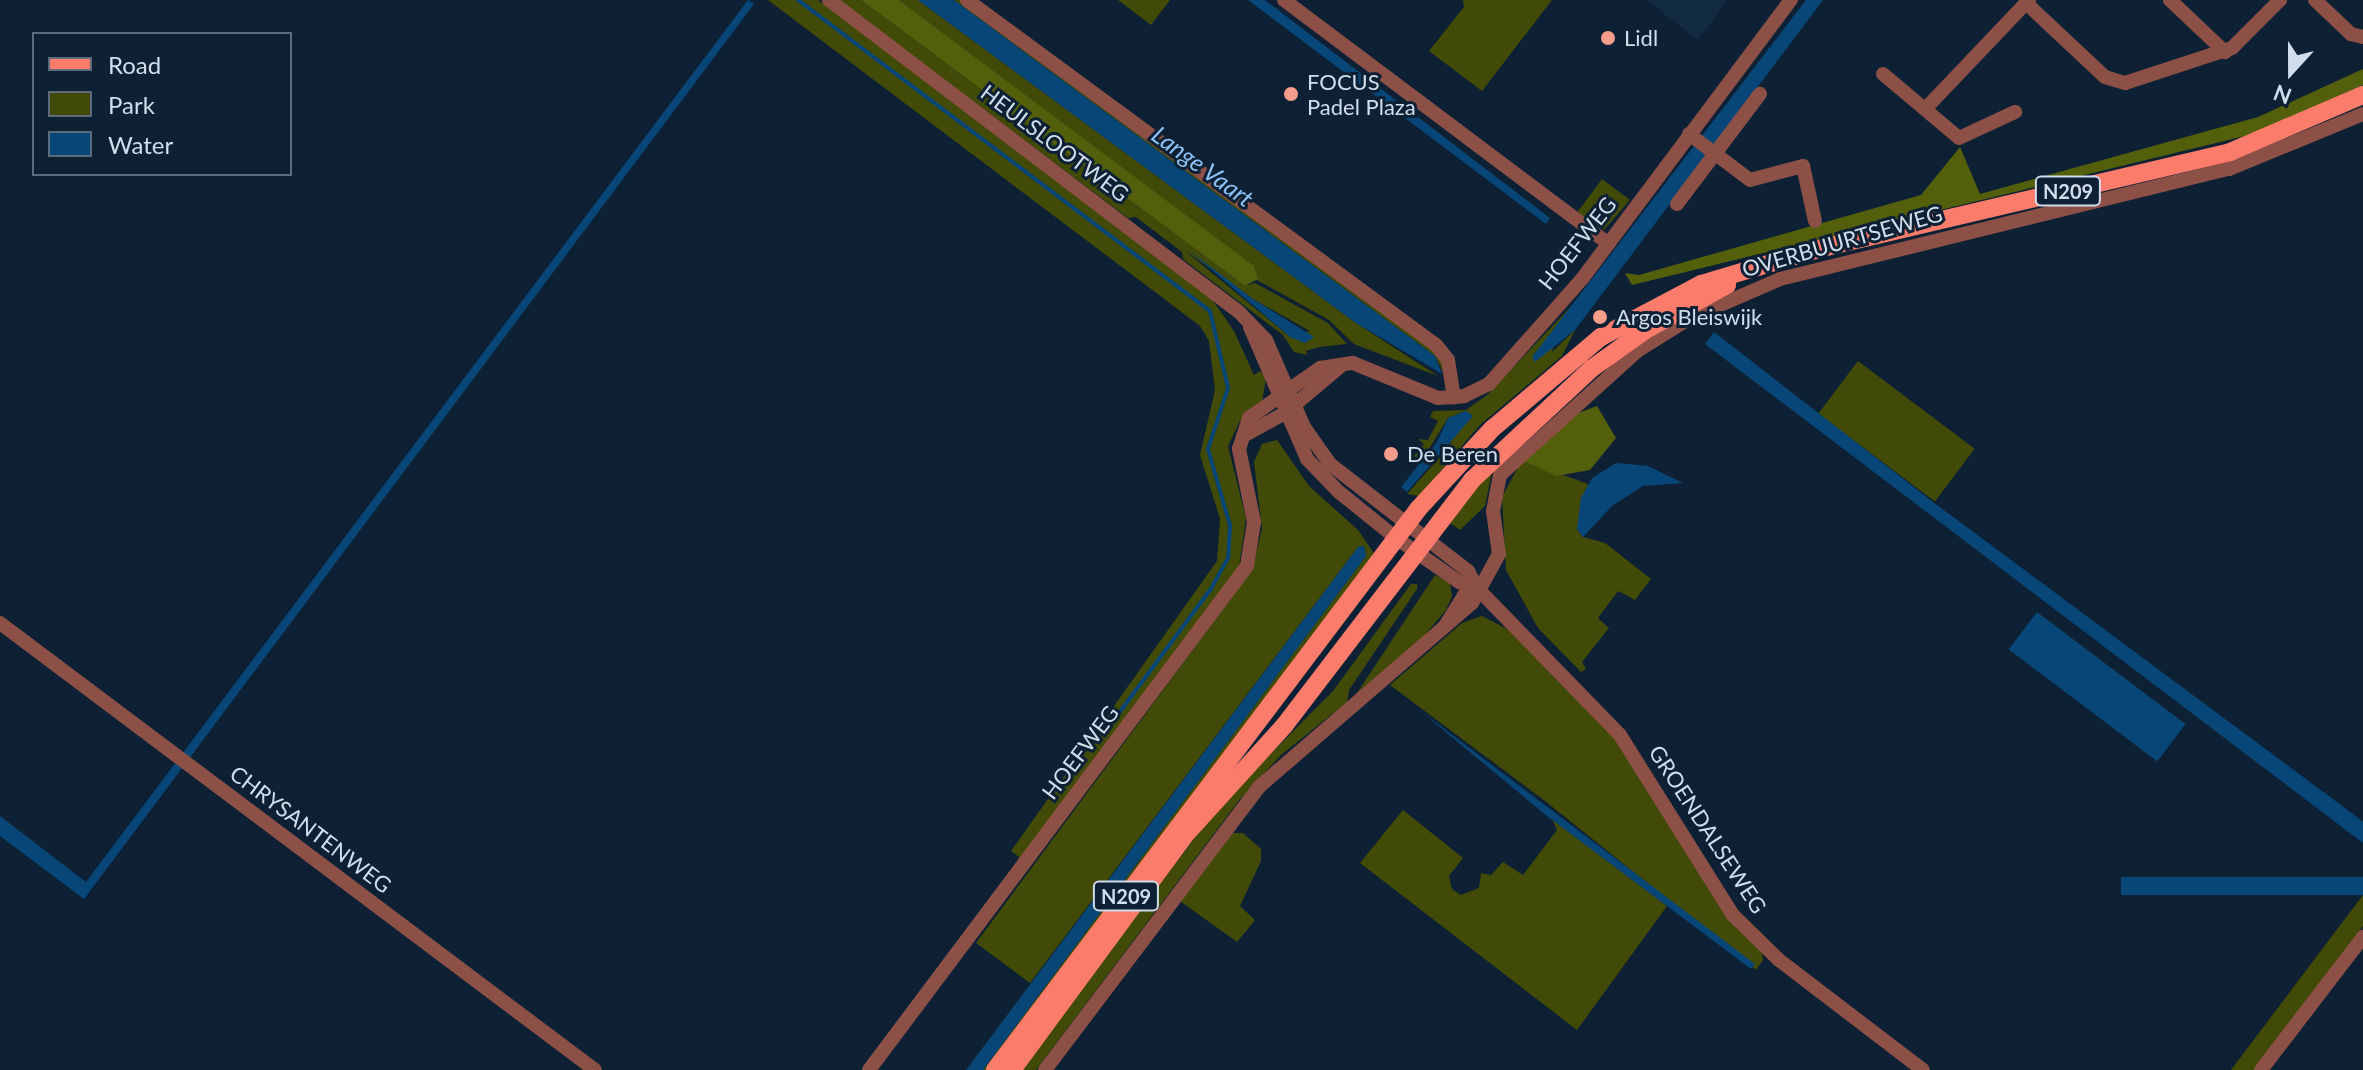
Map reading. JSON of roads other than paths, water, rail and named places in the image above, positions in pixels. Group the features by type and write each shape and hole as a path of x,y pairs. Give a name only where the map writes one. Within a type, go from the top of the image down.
{"main road":[{"name":"OVERBUURTSEWEG","path":"1401,531 1466,455 1588,346 1668,298 1765,266 2230,152 2363,95"},
{"name":"OVERBUURTSEWEG","path":"1422,545 1472,480 1591,369 1675,312 1765,266"},
{"name":"N209","path":"995,1070 1401,531"},
{"name":"N209","path":"1012,1070 1186,834 1284,726 1422,545"}],"street":[{"name":"HEULSLOOTWEG","path":"829,0 1213,289 1266,340 1307,459 1339,492 1422,545"},
{"path":"967,0 1436,345 1448,360 1454,398 1430,395 1364,364 1320,368 1282,391 1249,418 1243,436"},
{"path":"1284,0 1609,244"},
{"name":"HOEFWEG","path":"1454,398 1472,394 1499,376 1693,137 1791,0"},
{"path":"2170,0 2225,52"},
{"path":"1927,107 2028,2 2115,82 2225,52 2280,0"},
{"path":"2315,0 2351,34 2363,37"},
{"path":"1883,74 1927,107 1959,138 2015,112"},
{"path":"1677,204 1712,152 1760,94"},
{"name":"OVERBUURTSEWEG","path":"1477,588 1499,554 1493,511 1500,475 1610,372 1690,318 1737,295 1831,264 2229,169 2363,114"},
{"path":"1693,137 1750,180 1803,166 1815,221"},
{"path":"1243,436 1290,410 1343,365"},
{"name":"HOEFWEG","path":"869,1070 1247,566 1255,538 1240,458 1243,436"},
{"name":"GROENDALSEWEG","path":"1422,545 1459,582 1477,588 1620,735 1733,915 1761,944 1923,1070"},
{"path":"1045,1070 1260,786 1315,735 1403,668 1445,626 1464,595 1477,588"},
{"name":"CHRYSANTENWEG","path":"0,623 595,1070"},
{"path":"2261,1070 2363,937"}],"water":[{"path":"748,0 754,4 84,899 0,836 0,816 86,882"},
{"path":"918,0 954,0 1435,356 1442,374 1356,323"},
{"path":"1248,0 1265,0 1550,218 1546,224"},
{"path":"1806,0 1823,0 1575,330 1535,362 1532,357"},
{"path":"1186,248 1253,299 1314,337 1305,343 1290,337"},
{"path":"1714,332 1933,502 2353,814 2363,822 2363,843 1705,344"},
{"path":"1466,411 1473,416 1407,492 1401,487 1437,442 1448,418"},
{"path":"1616,463 1648,466 1683,483 1643,486 1612,506 1583,537 1577,529 1581,498 1592,478"},
{"path":"1364,546 1366,556 983,1070 966,1070 1358,547"},
{"path":"2037,612 2186,724 2157,761 2009,650"},
{"path":"1418,709 1755,964 1751,969 1547,816"},
{"path":"2121,877 2363,877 2363,895 2121,895"}],"waterway":[{"path":"798,0 1210,311 1228,388 1208,449 1230,525 1228,558 1210,590 1116,717"}],"place":[{"name":"Lidl","path":"1608,38"},
{"name":"FOCUS Padel Plaza","path":"1291,94"},
{"name":"Argos Bleiswijk","path":"1600,317"},
{"name":"De Beren","path":"1391,454"}],"water label":[{"name":"Lange Vaart","path":"1203,166"}]}
